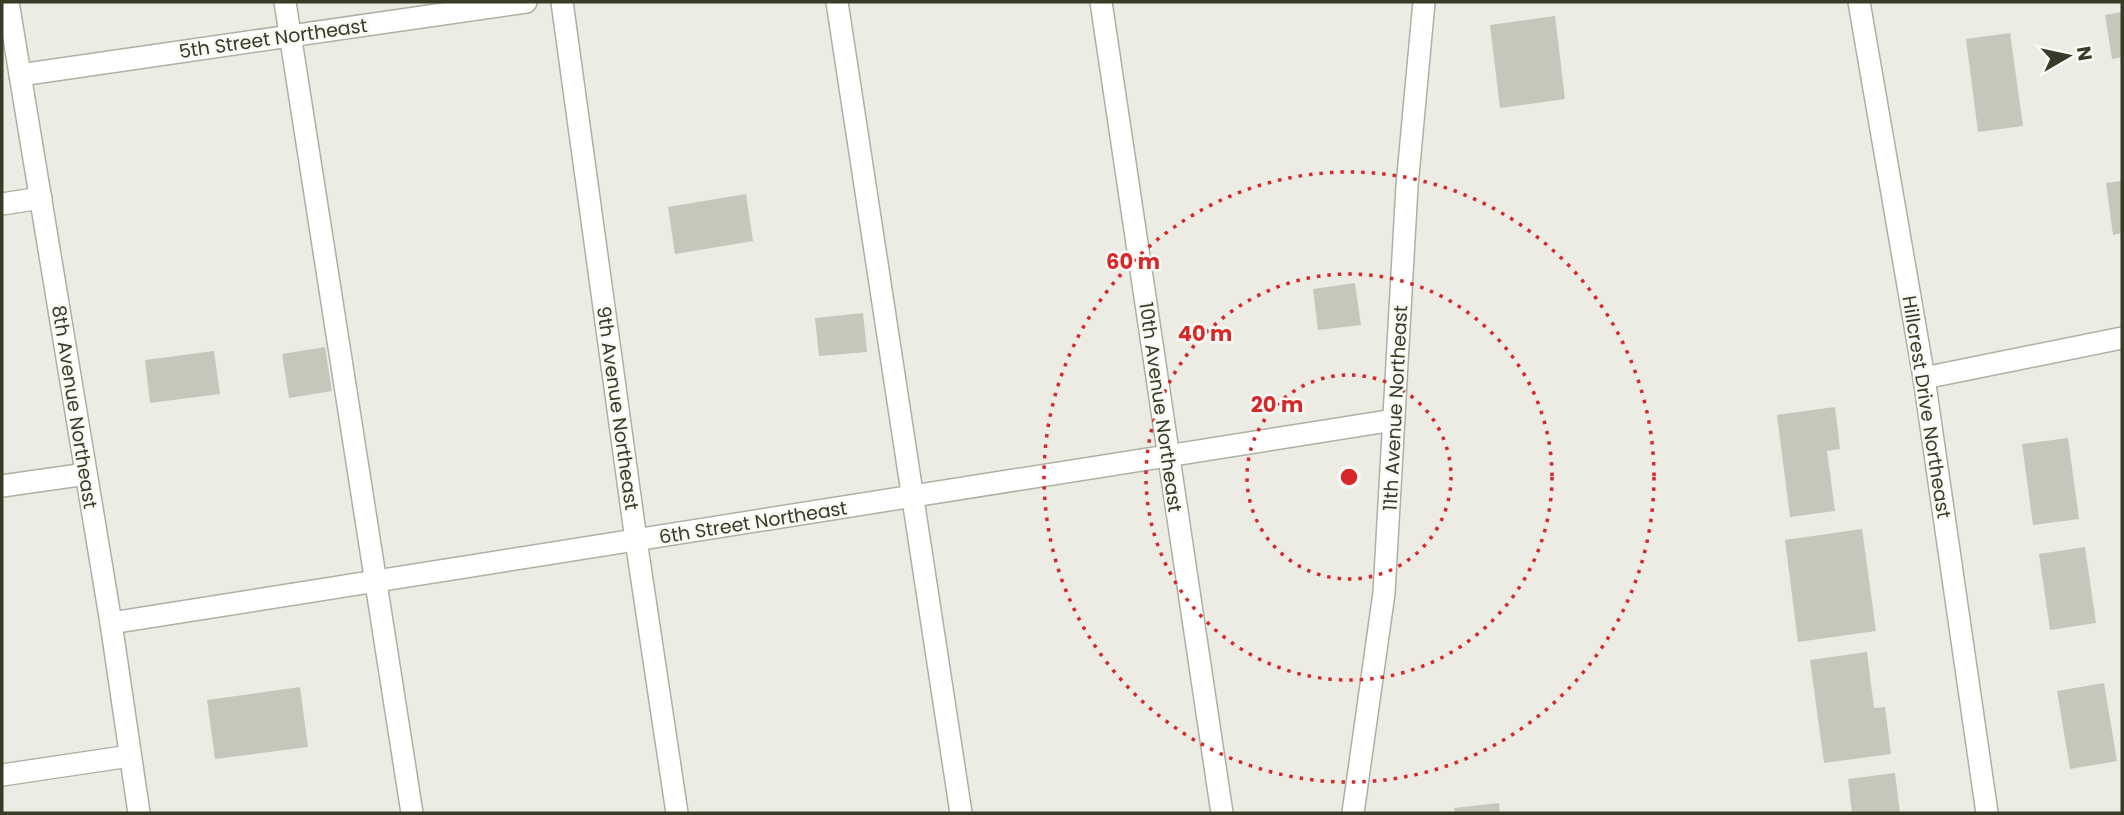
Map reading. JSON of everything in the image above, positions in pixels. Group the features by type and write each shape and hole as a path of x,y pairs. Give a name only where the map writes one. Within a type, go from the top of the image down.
{"street":[{"name":"8th Avenue Northeast","path":"8,2 111,623 139,813"},
{"path":"285,2 412,813"},
{"name":"5th Street Northeast","path":"20,75 526,2"},
{"name":"9th Avenue Northeast","path":"562,2 636,540 677,813"},
{"path":"837,2 961,813"},
{"name":"10th Avenue Northeast","path":"1101,2 1222,813"},
{"name":"11th Avenue Northeast","path":"1353,813 1384,593 1407,186 1424,2"},
{"name":"Hillcrest Drive Northeast","path":"1859,2 1924,378 1987,813"},
{"path":"2,204 41,198"},
{"path":"1924,378 2122,338"},
{"name":"6th Street Northeast","path":"111,623 1394,420"},
{"path":"2,486 86,474"},
{"path":"2,775 130,756"}],"building":[{"path":"2122,12 2122,57 2112,59 2105,15"},
{"path":"1555,16 1565,99 1500,108 1490,25"},
{"path":"2010,33 2023,126 1978,132 1966,39"},
{"path":"2122,181 2122,233 2113,235 2106,183"},
{"path":"746,194 753,241 675,254 668,207"},
{"path":"1355,283 1361,325 1318,330 1313,289"},
{"path":"863,313 867,352 819,356 815,318"},
{"path":"325,347 332,391 289,398 282,354"},
{"path":"214,351 220,394 150,403 145,360"},
{"path":"1835,407 1840,449 1827,451 1835,511 1790,517 1777,415"},
{"path":"2068,438 2079,519 2033,525 2022,444"},
{"path":"1862,529 1876,631 1798,642 1785,540"},
{"path":"2085,547 2096,623 2050,630 2039,554"},
{"path":"1867,652 1874,708 1885,707 1891,754 1824,763 1810,660"},
{"path":"2104,683 2117,761 2070,769 2057,691"},
{"path":"300,687 308,747 215,759 207,700"},
{"path":"1895,773 1900,813 1852,813 1848,779"},
{"path":"1499,803 1500,813 1455,813 1454,808"}]}
